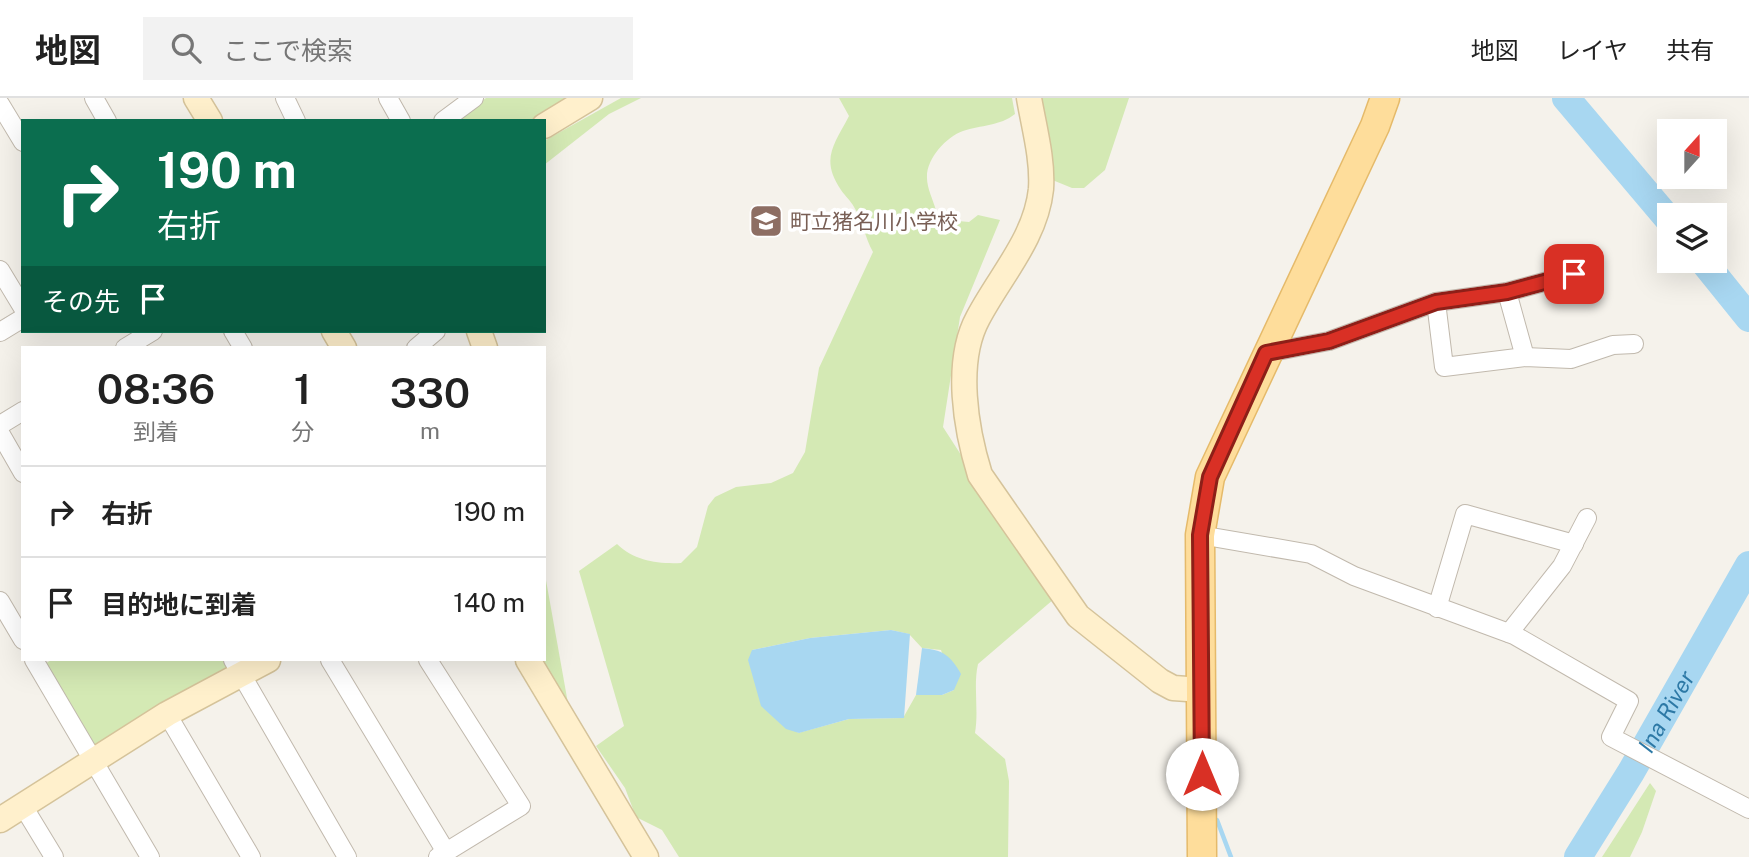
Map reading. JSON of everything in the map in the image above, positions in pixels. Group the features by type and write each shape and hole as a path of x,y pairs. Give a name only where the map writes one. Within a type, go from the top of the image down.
{"main road":[{"path":"1202,857 1200,535 1210,477 1375,126 1385,98"}],"street":[{"path":"94,98 106,119"},
{"path":"196,98 208,119"},
{"path":"285,98 295,119"},
{"path":"388,98 400,119"},
{"path":"446,119 474,98"},
{"path":"546,125 590,98"},
{"path":"1029,98 1041,188 1018,255 978,318 969,338 966,420 972,451 980,475 1078,616 1160,681 1173,688 1202,690"},
{"path":"0,104 21,139"},
{"path":"0,270 21,305"},
{"path":"1266,353 1329,341 1436,302 1507,292 1574,274"},
{"path":"1507,292 1525,357"},
{"path":"1436,302 1444,367 1525,357 1571,359 1613,345 1634,344"},
{"path":"0,332 21,319"},
{"path":"418,346 434,333"},
{"path":"130,346 148,339"},
{"path":"0,425 21,412"},
{"path":"0,433 21,470"},
{"path":"1437,608 1465,514 1574,544"},
{"path":"1508,633 1562,566 1587,518"},
{"path":"1200,535 1311,554 1353,576 1508,633 1629,701 1611,737 1749,809"},
{"path":"0,601 21,637"},
{"path":"0,820 238,668 264,661"},
{"path":"331,661 442,855 521,806 429,661"},
{"path":"529,661 646,857"},
{"path":"41,662 93,761 150,857"},
{"path":"238,668 347,857"},
{"path":"167,715 251,857"},
{"path":"23,806 54,857"}],"green space":[{"path":"486,98 572,98 540,119 458,119"},
{"path":"621,98 641,98 609,114 546,163 546,140"},
{"path":"839,98 1012,98 1015,114 1003,121 963,131 950,138 933,156 927,178 936,210 958,221 969,222 978,215 1000,220 960,317 943,427 1054,599 978,664 975,733 1005,759 1009,781 1008,857 679,857 662,830 636,817 625,788 596,746 624,726 579,571 617,544 631,554 647,560 681,563 697,547 708,506 715,497 736,487 771,483 793,473 805,452 819,368 873,252 857,212 841,190 831,169 834,144 849,116","holes":["891,630 909,634 922,648 941,650 954,690 942,695 916,695 903,718 849,719 798,733 752,650 810,638"]},
{"path":"1042,98 1129,98 1105,170 1084,188 1072,188 1050,179"},
{"path":"546,580 574,737 529,661 546,661"},
{"path":"50,661 234,661 243,676 93,761 39,668"},
{"path":"1650,783 1656,791 1630,857 1602,857"}],"water":[{"path":"891,630 910,634 904,718 849,719 799,733 786,729 761,706 748,660 752,650 810,638"},
{"path":"922,648 941,652 953,662 961,674 954,690 942,695 916,695"}],"waterway":[{"name":"Ina River","path":"1566,98 1657,206"},
{"name":"Ina River","path":"1713,273 1749,318"},
{"name":"Ina River","path":"1578,857 1631,772 1749,565"},
{"path":"1217,820 1231,857"}],"place":[{"name":"町立猪名川小学校","path":"766,221"}],"route":[{"path":"1202,774 1200,535 1210,477 1266,353 1329,341 1436,302 1507,292 1574,274"}]}
